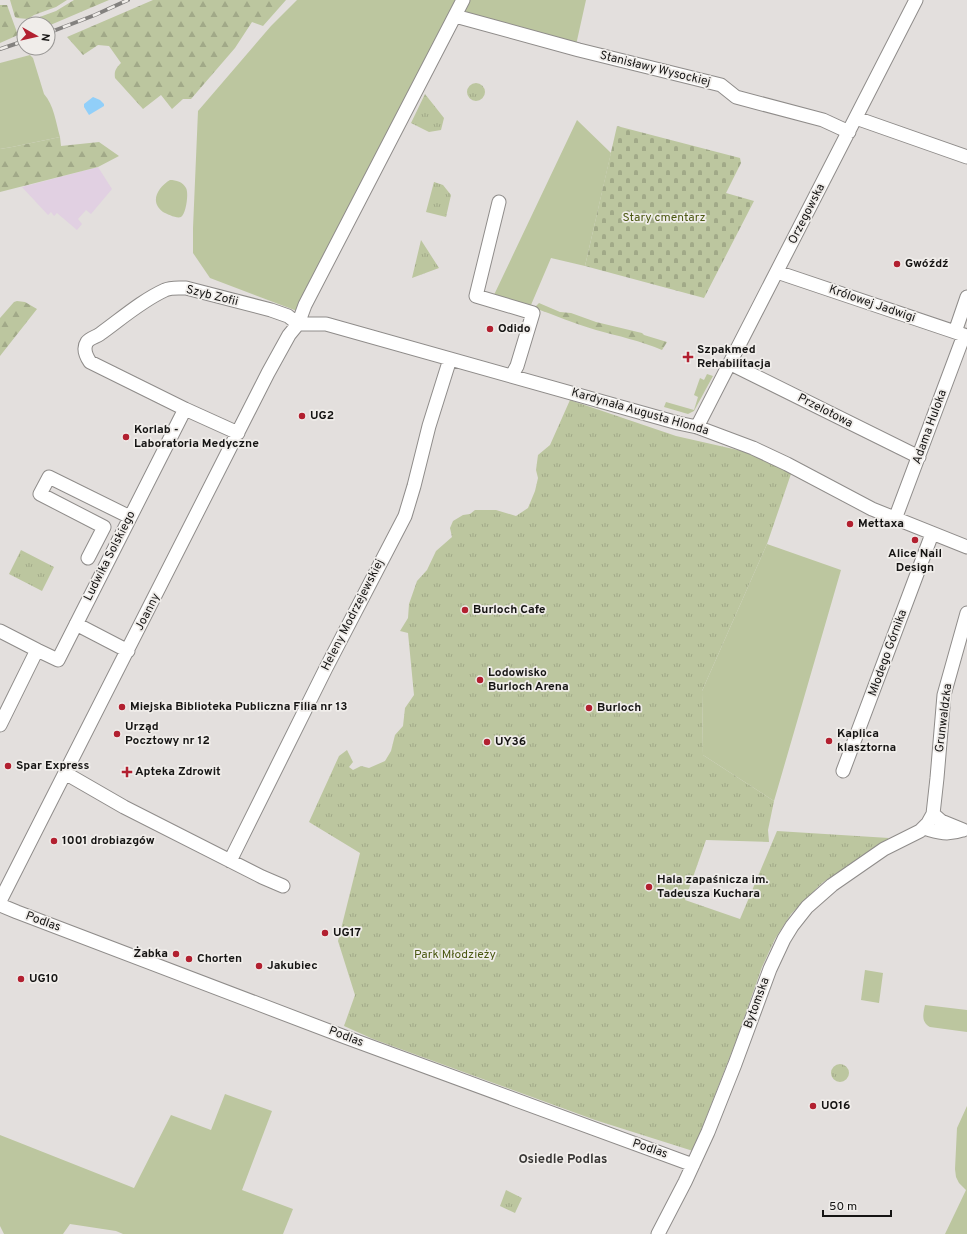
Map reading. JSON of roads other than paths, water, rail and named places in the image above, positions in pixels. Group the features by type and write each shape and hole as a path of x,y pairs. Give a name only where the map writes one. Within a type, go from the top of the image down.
{"street":[{"name":"Joanny","path":"0,901 280,351 298,324 305,305 463,0"},
{"name":"Orzegowska","path":"698,427 916,0"},
{"name":"Stanisławy Wysockiej","path":"455,16 579,50 721,85 736,98 823,120 849,132"},
{"path":"856,118 967,157"},
{"path":"499,202 476,296 533,313 517,366 512,375"},
{"name":"Królowej Jadwigi","path":"777,272 962,335"},
{"name":"Szyb Zofii","path":"186,409 90,362 86,357 85,349 88,340 98,336 145,302 166,290 176,288 186,288 271,310 288,316 298,324"},
{"name":"Adama Huloka","path":"895,519 919,457 962,335 967,297"},
{"name":"Kardynała Augusta Hlonda","path":"298,324 326,324 698,427 753,448 787,464 872,509 967,547"},
{"name":"Heleny Modrzejewskiej","path":"230,861 323,674 405,516 429,426 450,359"},
{"name":"Przelotowa","path":"731,364 919,457"},
{"path":"186,409 238,433"},
{"name":"Ludwika Solskiego","path":"38,650 58,660 186,409"},
{"path":"88,558 104,528 40,494 49,477 130,518"},
{"name":"Młodego Górnika","path":"843,771 932,534"},
{"name":"Grunwaldzka","path":"928,822 937,778 944,695 967,614"},
{"path":"76,624 128,651"},
{"path":"0,631 38,650 0,725"},
{"path":"65,773 124,807 262,878 283,886"},
{"path":"928,822 941,821 965,831"},
{"name":"Bytomska","path":"658,1234 708,1132 770,969 792,926 807,907 832,885 884,849 928,822"},
{"name":"Podlas","path":"0,905 345,1037 693,1165"}],"water":[{"path":"93,97 100,100 104,106 89,115 84,107 84,104"}],"railway":[{"path":"56,30 128,0"},
{"path":"0,49 16,44"}],"place":[{"name":"Gwóźdź","path":"897,264"},
{"name":"Odido","path":"490,329"},
{"name":"Szpakmed Rehabilitacja","path":"688,357"},
{"name":"UG2","path":"302,416"},
{"name":"Korlab - Laboratoria Medyczne","path":"126,437"},
{"name":"Mettaxa","path":"850,524"},
{"name":"Alice Nail Design","path":"915,540"},
{"name":"Burloch Cafe","path":"465,610"},
{"name":"Lodowisko Burloch Arena","path":"480,680"},
{"name":"Miejska Biblioteka Publiczna Filia nr 13","path":"122,707"},
{"name":"Burloch","path":"589,708"},
{"name":"Urząd Pocztowy nr 12","path":"117,734"},
{"name":"Kaplica klasztorna","path":"829,741"},
{"name":"UY36","path":"487,742"},
{"name":"Spar Express","path":"8,766"},
{"name":"Apteka Zdrowit","path":"127,772"},
{"name":"1001 drobiazgów","path":"54,841"},
{"name":"Hala zapaśnicza im. Tadeusza Kuchara","path":"649,887"},
{"name":"UG17","path":"325,933"},
{"name":"Żabka","path":"176,954"},
{"name":"Chorten","path":"189,959"},
{"name":"Jakubiec","path":"259,966"},
{"name":"UG10","path":"21,979"},
{"name":"UO16","path":"813,1106"}],"district":[{"name":"Osiedle Podlas","path":"563,1160"}],"park label":[{"name":"Stary cmentarz","path":"664,218"},
{"name":"Park Młodzieży","path":"455,955"}]}
